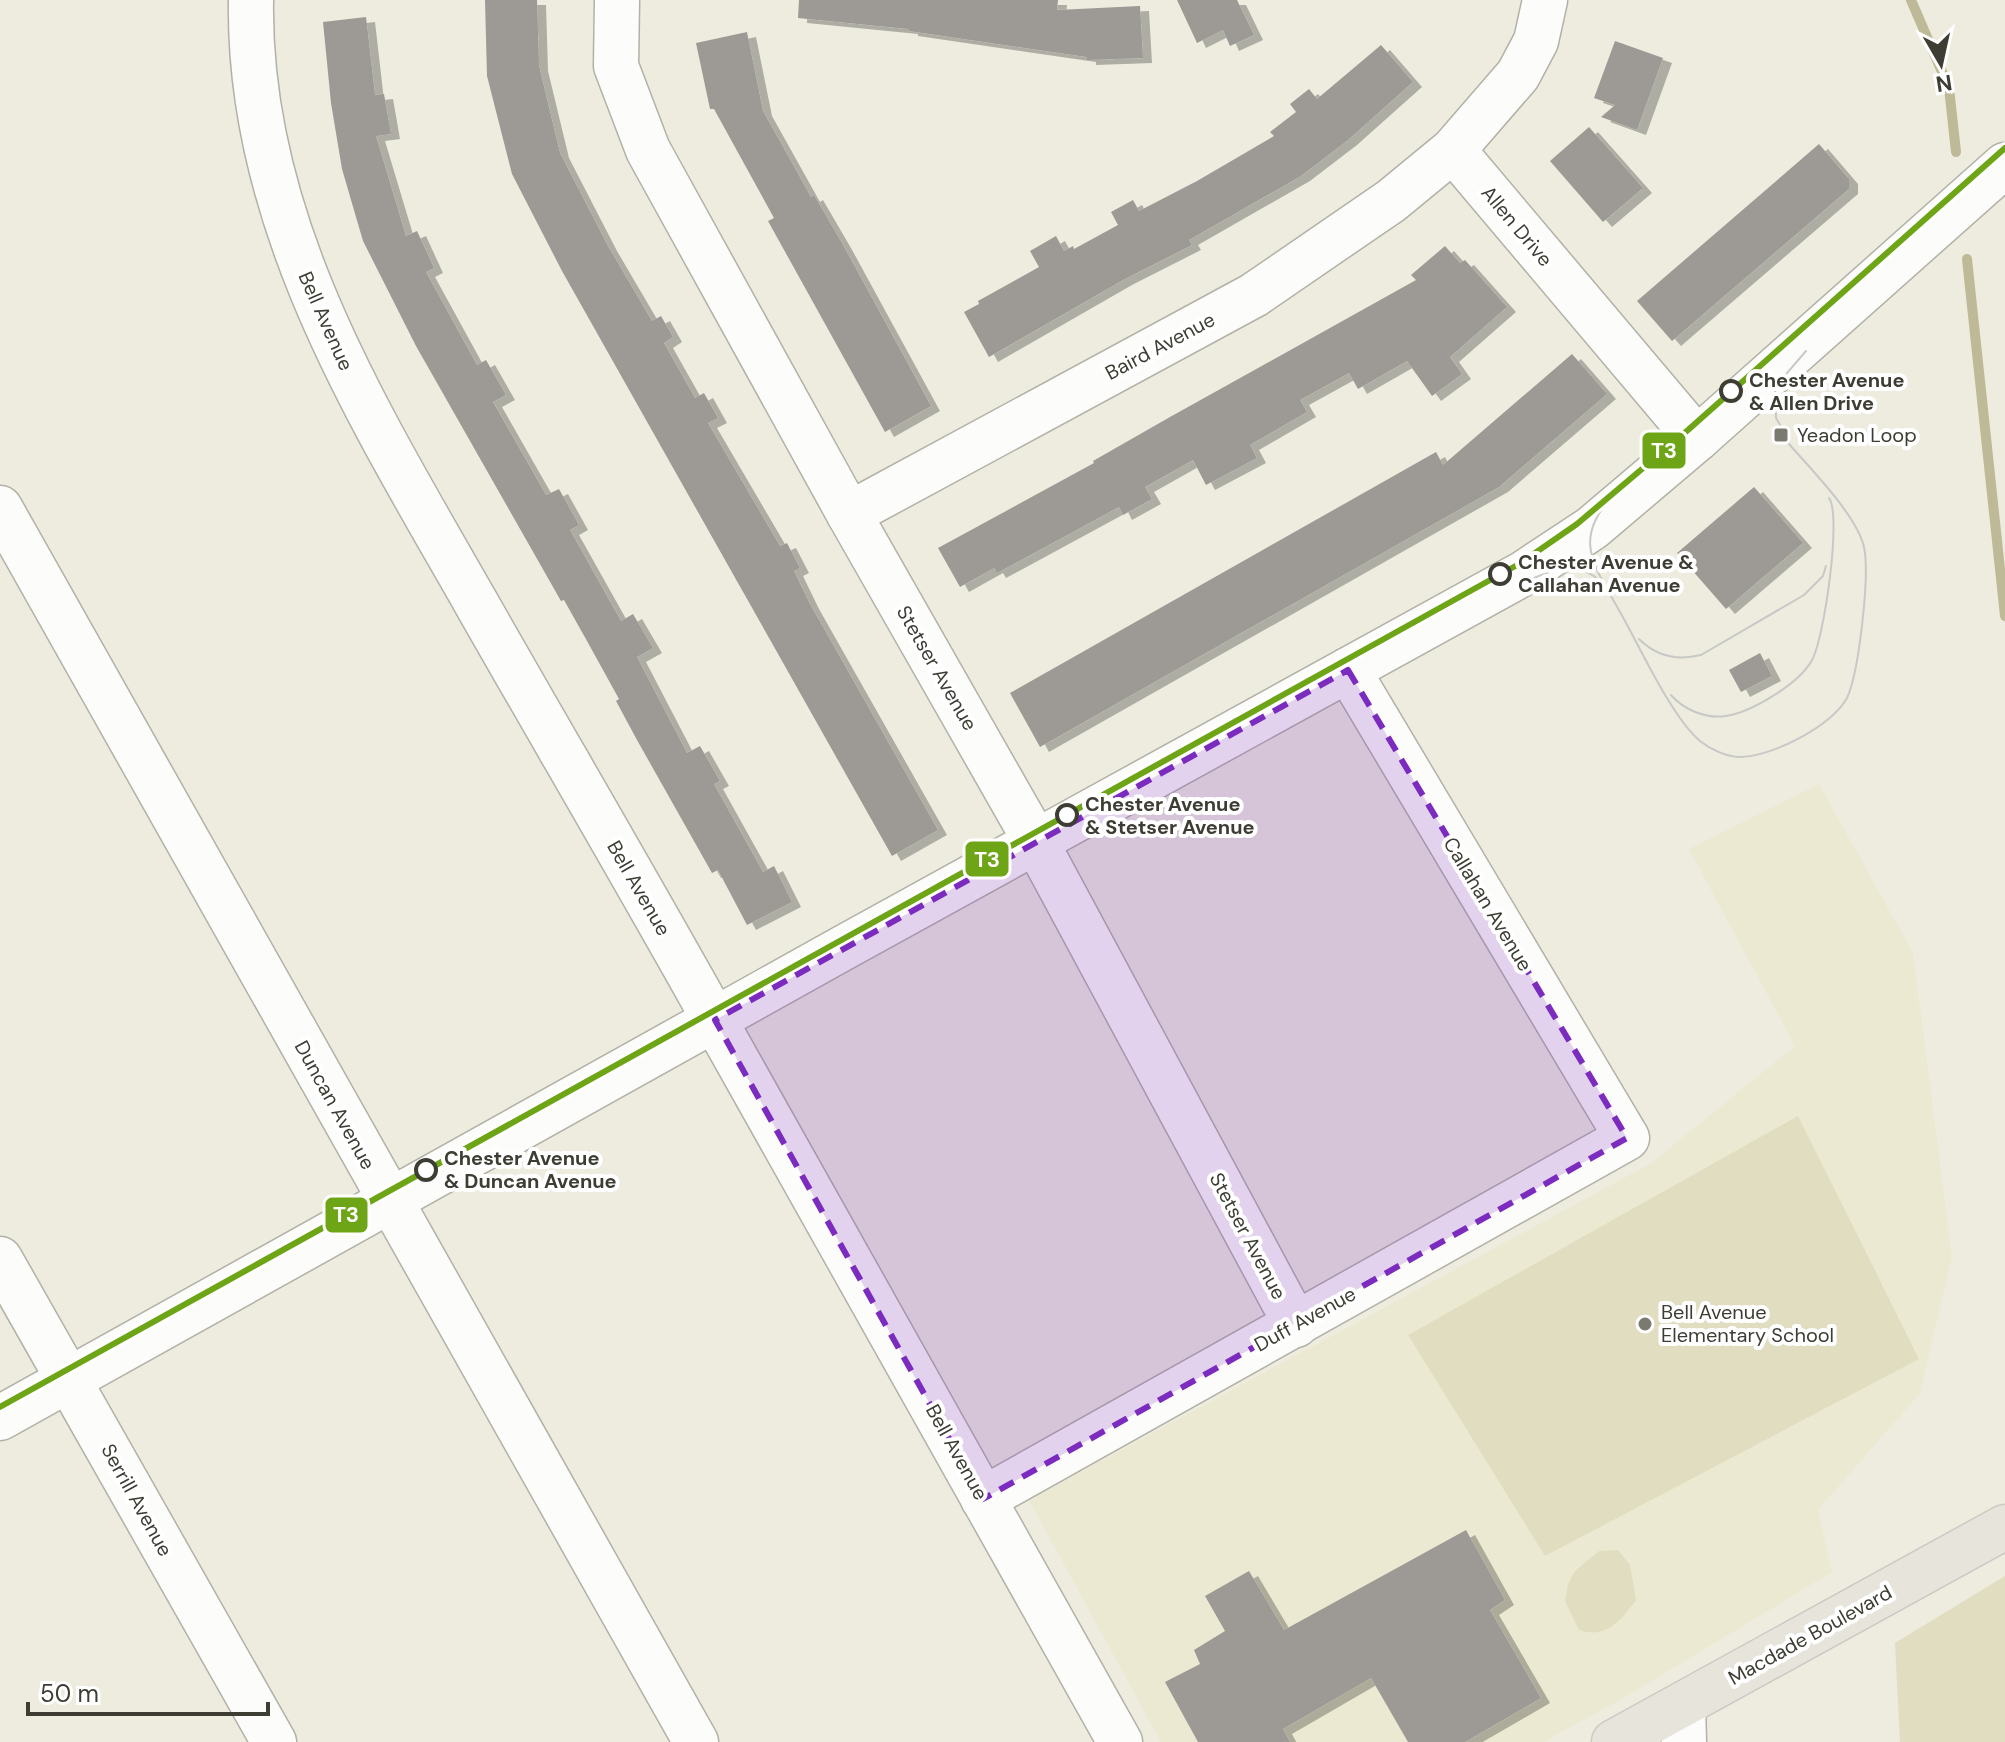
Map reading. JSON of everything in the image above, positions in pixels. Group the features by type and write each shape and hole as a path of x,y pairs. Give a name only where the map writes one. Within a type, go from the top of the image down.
{"main road":[{"name":"Macdade Boulevard","path":"1614,1742 1683,1724 2005,1527"}],"street":[{"name":"Bell Avenue","path":"251,0 255,84 262,135 276,193 316,303 352,377 431,524 715,1020 1120,1742"},
{"name":"Stetser Avenue","path":"617,0 616,66 648,150 849,514 1036,842 1296,1325"},
{"path":"1453,150 1518,75 1536,41 1545,0"},
{"name":"Baird Avenue","path":"849,514 1254,295 1391,201 1453,150"},
{"name":"Allen Drive","path":"1453,150 1697,439"},
{"path":"0,1418 1524,573 1592,528 1697,439 2005,165"},
{"name":"Duncan Avenue","path":"0,508 696,1742"},
{"name":"Callahan Avenue","path":"1348,670 1627,1138"},
{"name":"Duff Avenue","path":"983,1499 1627,1138"},
{"name":"Serrill Avenue","path":"0,1259 274,1742"}],"highlighted area":[{"path":"1348,670 1627,1138 983,1499 715,1020"}],"shaded area":[{"name":"Bell Avenue Elementary School","path":"1819,784 1913,953 1952,1256 1920,1393 1818,1510 1832,1572 1625,1697 1543,1742 1161,1742 1029,1500 1650,1164 1795,1046 1689,849"},
{"path":"1798,1116 1919,1359 1545,1556 1408,1335"},
{"path":"1618,1550 1630,1565 1636,1600 1618,1621 1605,1630 1579,1630 1565,1601 1568,1584 1575,1571 1599,1551"},
{"path":"2005,1576 2005,1742 1900,1742 1895,1643"}],"building":[{"path":"485,0 537,0 539,66 560,153 608,246 652,321 661,316 673,337 664,343 695,398 704,393 718,418 708,423 780,546 787,543 800,568 794,571 810,604 938,830 892,856 562,271 512,174 487,76"},
{"path":"799,0 1058,0 1057,10 1140,6 1143,58 1087,60 1087,57 909,29 798,18"},
{"path":"1177,0 1237,0 1254,35 1230,46 1223,30 1197,43"},
{"path":"366,17 375,95 384,94 391,134 376,136 406,236 417,231 434,268 426,272 477,365 486,360 506,395 493,402 546,495 559,489 579,525 570,530 621,621 633,614 653,648 637,657 687,753 700,746 720,781 714,784 763,872 774,866 792,902 747,925 718,870 712,873 637,740 616,701 619,699 587,641 564,600 561,601 416,346 363,241 342,169 331,103 323,22"},
{"path":"747,32 763,111 811,197 814,195 842,243 931,406 885,432 768,221 774,218 714,109 710,109 696,43"},
{"path":"1615,41 1663,58 1637,130 1601,117 1615,105 1594,98"},
{"path":"1381,45 1413,82 1348,140 1301,176 1189,240 1192,245 1123,280 989,357 964,312 1039,267 1030,251 1056,236 1064,251 1073,246 1074,249 1118,225 1111,212 1133,200 1139,211 1274,136 1270,132 1296,112 1290,104 1309,89 1317,99"},
{"path":"1589,127 1643,188 1603,222 1550,161"},
{"path":"1819,144 1849,179 1849,189 1672,341 1637,301"},
{"path":"1445,246 1460,263 1465,260 1507,307 1450,357 1462,374 1432,396 1407,361 1358,389 1349,373 1300,400 1307,412 1250,445 1257,458 1206,485 1193,460 1145,487 1152,499 1123,515 1119,507 997,573 994,568 960,587 938,548 1416,280 1411,275"},
{"path":"1572,354 1607,394 1499,487 1040,747 1010,693 1436,452 1443,465"},
{"path":"1754,487 1803,543 1726,609 1677,553"},
{"path":"1760,653 1772,676 1741,692 1729,670"},
{"path":"1466,1530 1505,1600 1490,1610 1541,1698 1465,1742 1408,1742 1371,1678 1283,1729 1290,1742 1198,1742 1165,1682 1200,1664 1194,1650 1225,1631 1205,1596 1249,1571 1284,1630"}],"waterway":[{"path":"1911,0 1949,88 1956,152"},
{"path":"1967,259 2005,616"}],"tram line":[{"path":"1789,441 1776,418 1775,387 1806,351"},
{"path":"1619,489 1595,522 1591,549 1601,578 1657,680 1678,716 1704,744 1718,752 1738,757 1766,752 1814,729 1839,709 1847,698 1859,646 1866,579 1864,547 1851,519 1781,435"},
{"path":"1671,695 1696,712 1726,716 1749,709 1774,695 1806,669 1817,648 1830,578 1834,528 1829,498"},
{"path":"1639,639 1653,650 1668,656 1684,658 1701,655 1804,595 1823,576 1826,566"},
{"path":"1534,578 1569,568 1585,571 1601,582"}],"transit line":[{"name":"T3","path":"0,1407 1519,564 1577,524 1688,430 2005,148"}],"place":[{"name":"Chester Avenue & Allen Drive","path":"1731,391"},
{"name":"Yeadon Loop","path":"1781,435"},
{"name":"Chester Avenue & Callahan Avenue","path":"1500,574"},
{"name":"Chester Avenue & Stetser Avenue","path":"1067,815"},
{"name":"Chester Avenue & Duncan Avenue","path":"426,1170"},
{"name":"Bell Avenue Elementary School","path":"1645,1324"}]}
